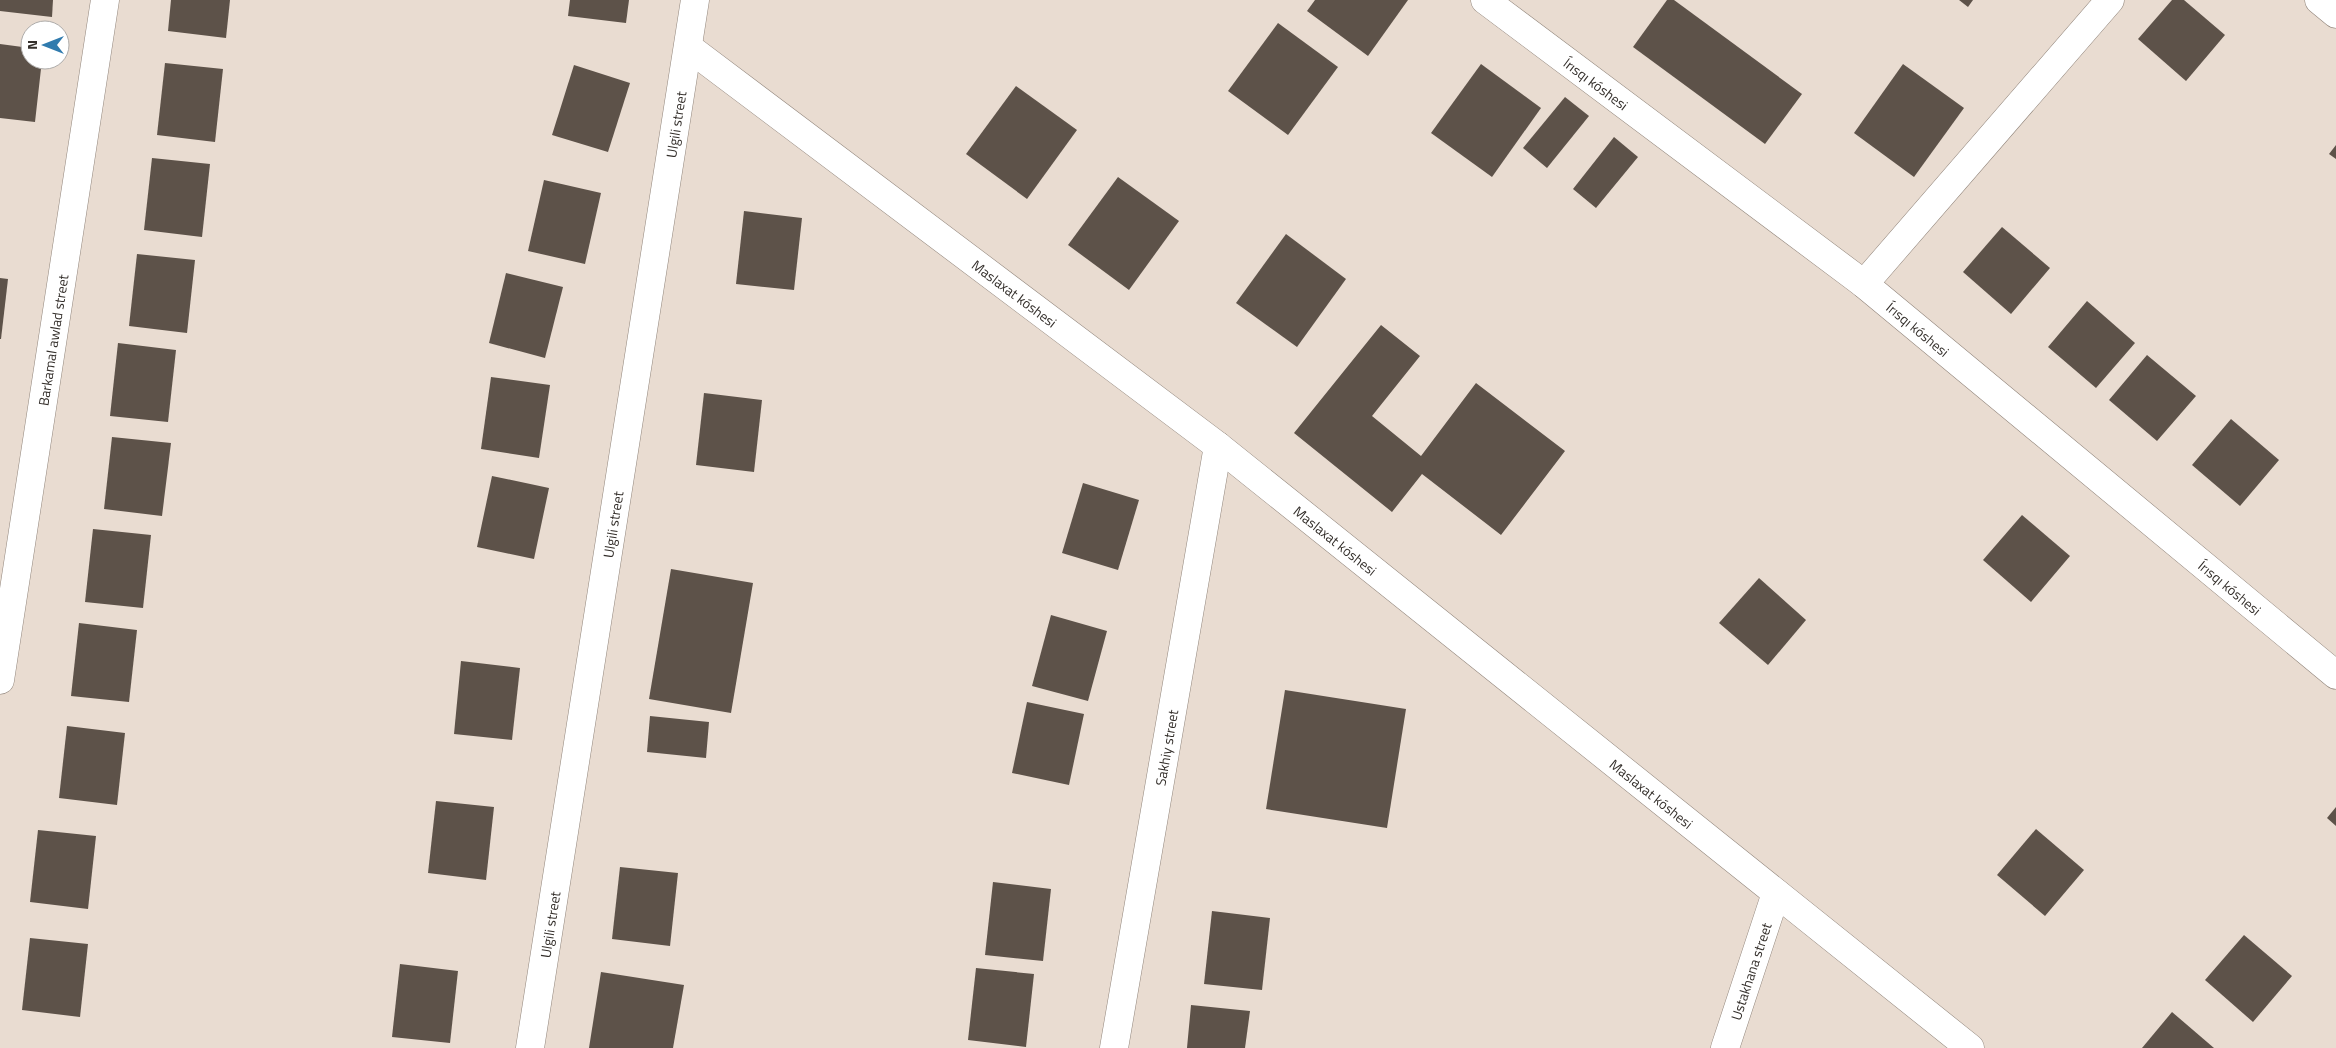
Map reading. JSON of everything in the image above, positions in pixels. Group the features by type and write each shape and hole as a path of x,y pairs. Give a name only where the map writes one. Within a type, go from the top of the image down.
{"street":[{"name":"Barkamal awlad street","path":"0,680 104,0"},
{"name":"Ulgili street","path":"530,1048 696,0"},
{"name":"Írısqı kóshesi","path":"1485,0 1864,284 2336,674"},
{"path":"1864,284 2110,0"},
{"path":"2319,0 2336,14"},
{"name":"Maslaxat kóshesi","path":"688,48 1218,446 1970,1048"},
{"name":"Sakhiy street","path":"1114,1048 1218,446"},
{"name":"Ustakhana street","path":"1725,1048 1776,893"}],"building":[{"path":"0,0 53,0 52,17 0,11"},
{"path":"171,0 230,0 226,38 168,31"},
{"path":"570,0 629,0 626,23 568,16"},
{"path":"1315,0 1408,0 1368,56 1307,11"},
{"path":"1667,0 1674,0 1802,94 1765,144 1633,47"},
{"path":"1959,0 1973,0 1968,7"},
{"path":"2172,0 2184,0 2225,35 2186,81 2138,39"},
{"path":"1278,23 1338,67 1288,135 1228,91"},
{"path":"0,44 20,47 20,70 41,70 35,122 0,118"},
{"path":"165,63 223,69 215,142 157,135"},
{"path":"1481,64 1541,108 1492,177 1431,133"},
{"path":"1903,64 1964,108 1914,177 1854,133"},
{"path":"574,65 630,83 608,152 552,135"},
{"path":"1016,86 1077,130 1027,199 966,154"},
{"path":"1565,97 1589,116 1547,168 1523,148"},
{"path":"1614,137 1638,157 1596,208 1573,189"},
{"path":"2336,145 2336,159 2329,154"},
{"path":"152,158 210,164 202,237 144,230"},
{"path":"1118,177 1179,221 1129,290 1068,245"},
{"path":"544,180 601,193 585,264 528,251"},
{"path":"744,211 802,218 794,290 736,284"},
{"path":"2002,227 2050,268 2011,314 1963,272"},
{"path":"1286,234 1346,279 1297,347 1236,303"},
{"path":"137,254 195,260 187,333 129,326"},
{"path":"506,273 563,287 545,358 489,343"},
{"path":"0,278 8,279 1,339 0,339"},
{"path":"2087,301 2135,343 2096,388 2048,347"},
{"path":"1381,325 1420,356 1372,416 1421,456 1476,383 1565,451 1501,535 1422,474 1392,512 1294,433"},
{"path":"118,343 176,350 168,422 110,416"},
{"path":"2147,355 2196,396 2157,441 2109,400"},
{"path":"491,377 550,385 539,458 481,449"},
{"path":"704,393 762,400 754,472 696,465"},
{"path":"2231,419 2279,460 2240,506 2192,465"},
{"path":"112,437 171,443 162,516 104,509"},
{"path":"492,476 549,488 534,559 477,547"},
{"path":"1083,483 1139,500 1118,570 1062,553"},
{"path":"2022,515 2070,556 2031,602 1983,560"},
{"path":"93,529 151,535 143,608 85,602"},
{"path":"671,569 753,583 731,713 649,699"},
{"path":"1759,578 1806,620 1768,665 1719,623"},
{"path":"1051,615 1107,631 1088,701 1032,686"},
{"path":"79,623 137,630 129,702 71,696"},
{"path":"461,661 520,668 512,740 454,734"},
{"path":"1285,690 1406,709 1387,828 1266,809"},
{"path":"1027,702 1084,714 1069,785 1012,773"},
{"path":"650,716 709,722 706,758 647,752"},
{"path":"67,726 125,733 117,805 59,798"},
{"path":"436,801 494,807 486,880 428,873"},
{"path":"2336,807 2336,826 2327,818"},
{"path":"2036,829 2084,870 2045,916 1997,875"},
{"path":"38,830 96,836 88,909 30,902"},
{"path":"620,867 678,873 670,946 612,939"},
{"path":"993,882 1051,889 1043,961 985,955"},
{"path":"1212,911 1270,918 1262,990 1204,984"},
{"path":"2244,935 2292,976 2253,1022 2205,980"},
{"path":"30,938 88,944 80,1017 22,1010"},
{"path":"400,964 458,971 450,1043 392,1037"},
{"path":"976,968 1034,974 1026,1047 968,1040"},
{"path":"601,972 684,985 673,1048 589,1048"},
{"path":"1191,1005 1250,1011 1245,1048 1187,1048"},
{"path":"2172,1012 2214,1048 2142,1048"}]}
